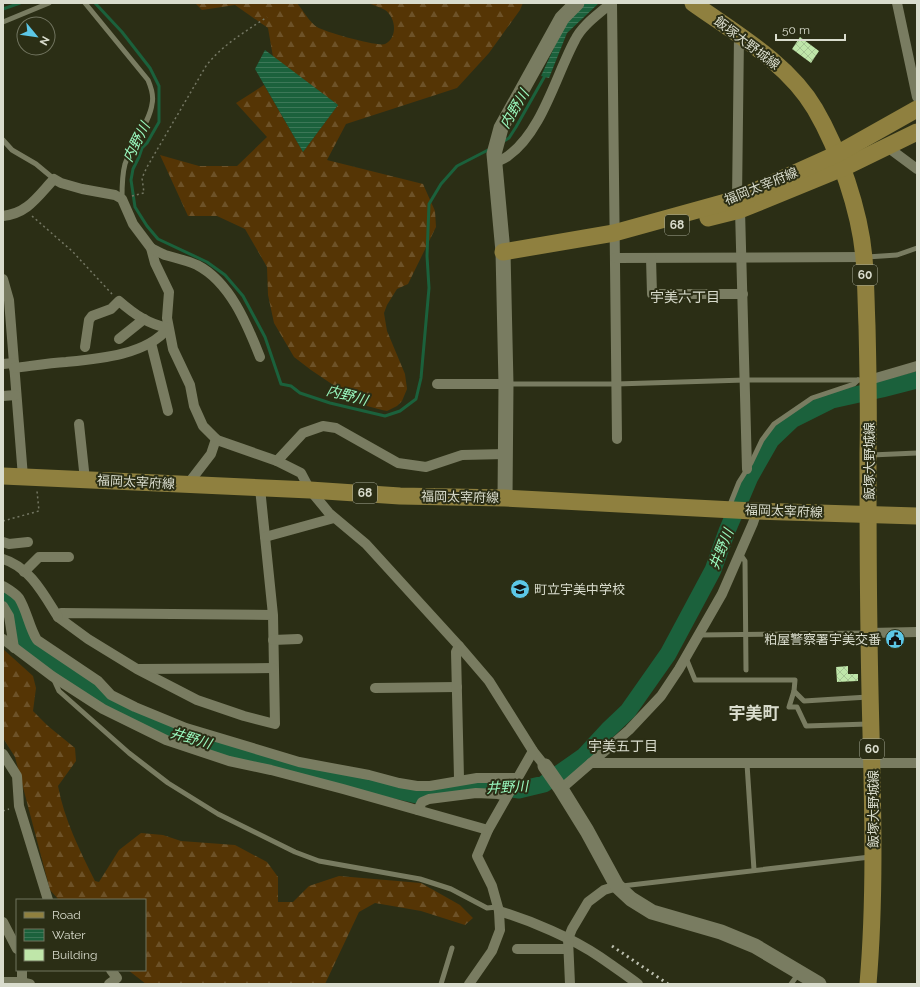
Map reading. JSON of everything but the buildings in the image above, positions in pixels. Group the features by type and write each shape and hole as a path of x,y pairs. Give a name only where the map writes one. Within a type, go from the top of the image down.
{"main road":[{"name":"飯塚大野城線","path":"693,3 771,58 799,87 815,108 840,161 856,213 864,257 865,382 869,402 869,633 872,724 873,857 872,941 868,984"},
{"name":"福岡太宰府線","path":"840,161 917,109"},
{"name":"福岡太宰府線","path":"503,252 614,236 739,204 840,161 886,146 917,132"},
{"name":"福岡太宰府線","path":"3,476 310,490 400,496 505,498 755,511 917,516"}],"street":[{"path":"505,498 506,384 503,252 494,158 501,128 562,18 577,3"},
{"path":"494,158 508,157 524,141 554,88 575,39 586,26 611,3"},
{"path":"611,3 617,439"},
{"path":"897,3 913,55 917,97"},
{"path":"739,36 739,204 742,257 747,469"},
{"path":"886,146 917,169"},
{"path":"3,216 11,215 24,210 54,179 61,183 115,195 122,199 133,224 151,248 155,263 168,292 166,318 172,349 190,385 194,406 203,426 216,439 230,446 277,461 301,473 310,490 329,513 366,544 459,646 489,680 533,751 561,789 587,831 617,886 631,899 652,912 721,932 755,946 795,978 819,984"},
{"path":"151,248 197,265 209,274 221,286 239,310 260,357"},
{"path":"615,258 864,257"},
{"path":"651,258 652,294 743,294"},
{"path":"3,279 9,300 7,342 14,365 16,394 29,477"},
{"path":"85,347 89,320 92,316 111,309 119,301 135,315 144,320 156,326 168,328"},
{"path":"119,339 144,320"},
{"path":"3,364 14,365 99,359 152,343 168,328"},
{"path":"152,343 168,411"},
{"path":"865,382 917,366"},
{"path":"438,384 506,384"},
{"path":"3,396 16,394"},
{"path":"79,424 85,480"},
{"path":"277,461 304,433 323,426 336,428 398,463 426,467 462,455 505,454"},
{"path":"191,485 192,480 211,454 216,439"},
{"path":"3,559 14,562 39,586 58,617 88,639 137,669 197,700 244,716 275,724 273,615 260,488"},
{"path":"561,789 629,730 661,696 686,657 722,594 740,554 755,511"},
{"path":"265,537 334,518"},
{"path":"3,542 9,544 28,542"},
{"path":"24,572 39,557 69,558"},
{"path":"3,586 18,596 33,633 38,640 98,681 111,696 186,728 299,762 369,775 399,783 430,786 477,778 518,778"},
{"path":"3,606 8,616 14,648"},
{"path":"58,617 61,613 273,615"},
{"path":"869,633 917,632"},
{"path":"3,639 52,676 103,709 166,740 229,761 278,772 488,830"},
{"path":"273,640 298,639"},
{"path":"459,646 456,652 459,778"},
{"path":"137,669 273,668"},
{"path":"375,688 457,687"},
{"path":"469,984 492,951 500,930 498,909 492,886 477,856 488,830 533,751"},
{"path":"3,754 17,776 19,806 48,899"},
{"path":"591,763 917,763"},
{"path":"418,810 422,802 429,799 476,793 507,796"},
{"path":"570,984 568,944 572,929 588,902 604,890 617,886"},
{"path":"498,909 568,944 600,957 638,984"},
{"path":"3,922 16,947"},
{"path":"517,949 568,944"},
{"path":"3,982 26,983 22,971"}],"lane":[{"path":"3,22 49,3"},
{"path":"85,3 148,80 152,91 153,103 151,112 132,148 122,174 122,199"},
{"path":"3,140 12,150 36,164 54,179"},
{"path":"864,257 897,255 917,248"},
{"path":"506,384 616,384 745,380 865,382"},
{"path":"728,509 739,482 762,440 774,424 812,398 854,384 865,382"},
{"path":"868,455 917,453"},
{"path":"740,554 745,560 746,670"},
{"path":"698,635 869,633"},
{"path":"686,657 695,680 795,680 794,691 789,707 797,707 806,726 872,724"},
{"path":"52,676 59,691 129,753 168,783 218,814 295,852 319,861 420,879 450,889 487,908 498,909"},
{"path":"794,691 804,701 871,696"},
{"path":"747,764 754,870"},
{"path":"617,886 873,857"},
{"path":"441,984 452,948"}],"path":[{"path":"122,199 144,192 142,178 147,167 206,66 215,54 228,43 267,17"},
{"path":"29,213 72,251 119,301"},
{"path":"3,521 39,511 29,477"}],"green space":[{"path":"195,3 297,3 309,20 317,27 351,38 385,44 392,37 394,32 391,17 385,10 368,3 523,3 520,10 489,53 457,88 346,124 327,160 423,184 435,211 436,227 408,284 397,289 384,313 387,331 405,374 407,389 402,401 397,406 387,411 367,406 351,397 294,357 274,323 268,295 267,267 245,229 217,216 188,216 160,155 199,166 237,166 267,137 236,103 264,85 303,152 338,105 273,57 268,28 235,5 202,10"},
{"path":"3,649 33,676 36,688 33,711 48,726 75,748 76,761 58,786 68,823 95,881 99,882 119,850 141,833 163,835 181,841 235,845 267,862 278,877 278,902 293,902 309,886 339,876 421,883 460,905 473,918 465,925 421,911 375,903 359,912 325,984 146,984 129,971 146,971 146,899 58,899 50,890 15,757 3,738"}],"water":[{"path":"584,3 599,3 567,33 549,78 541,76 564,26"},
{"path":"265,50 338,105 303,152 255,69"}],"waterway":[{"name":"内野川","path":"3,9 20,3"},
{"name":"内野川","path":"95,3 122,32 150,68 159,86 159,122 147,143 142,148 133,169 131,180 135,207 147,226 158,239 207,262 225,275 243,296 265,337 281,384 291,386 300,393 330,403 385,416 400,411 416,399 421,378 429,288 427,256 429,204 441,184 457,166 490,149"},
{"name":"内野川","path":"504,141 509,138 516,127 546,74"},
{"name":"井野川","path":"3,596 11,604 21,635 30,648 109,701 174,734 295,768 315,770 421,796 461,788 497,787 519,790 544,784 584,756 628,711 668,654 713,570 727,531 750,477 771,440 792,420 832,400 917,380"}],"railway":[{"path":"612,946 668,984"}],"place":[{"name":"町立宇美中学校","path":"520,589"},
{"name":"粕屋警察署宇美交番","path":"895,639"}],"district":[{"name":"宇美六丁目","path":"685,297"},
{"name":"宇美町","path":"754,713"},
{"name":"宇美五丁目","path":"623,746"}]}
